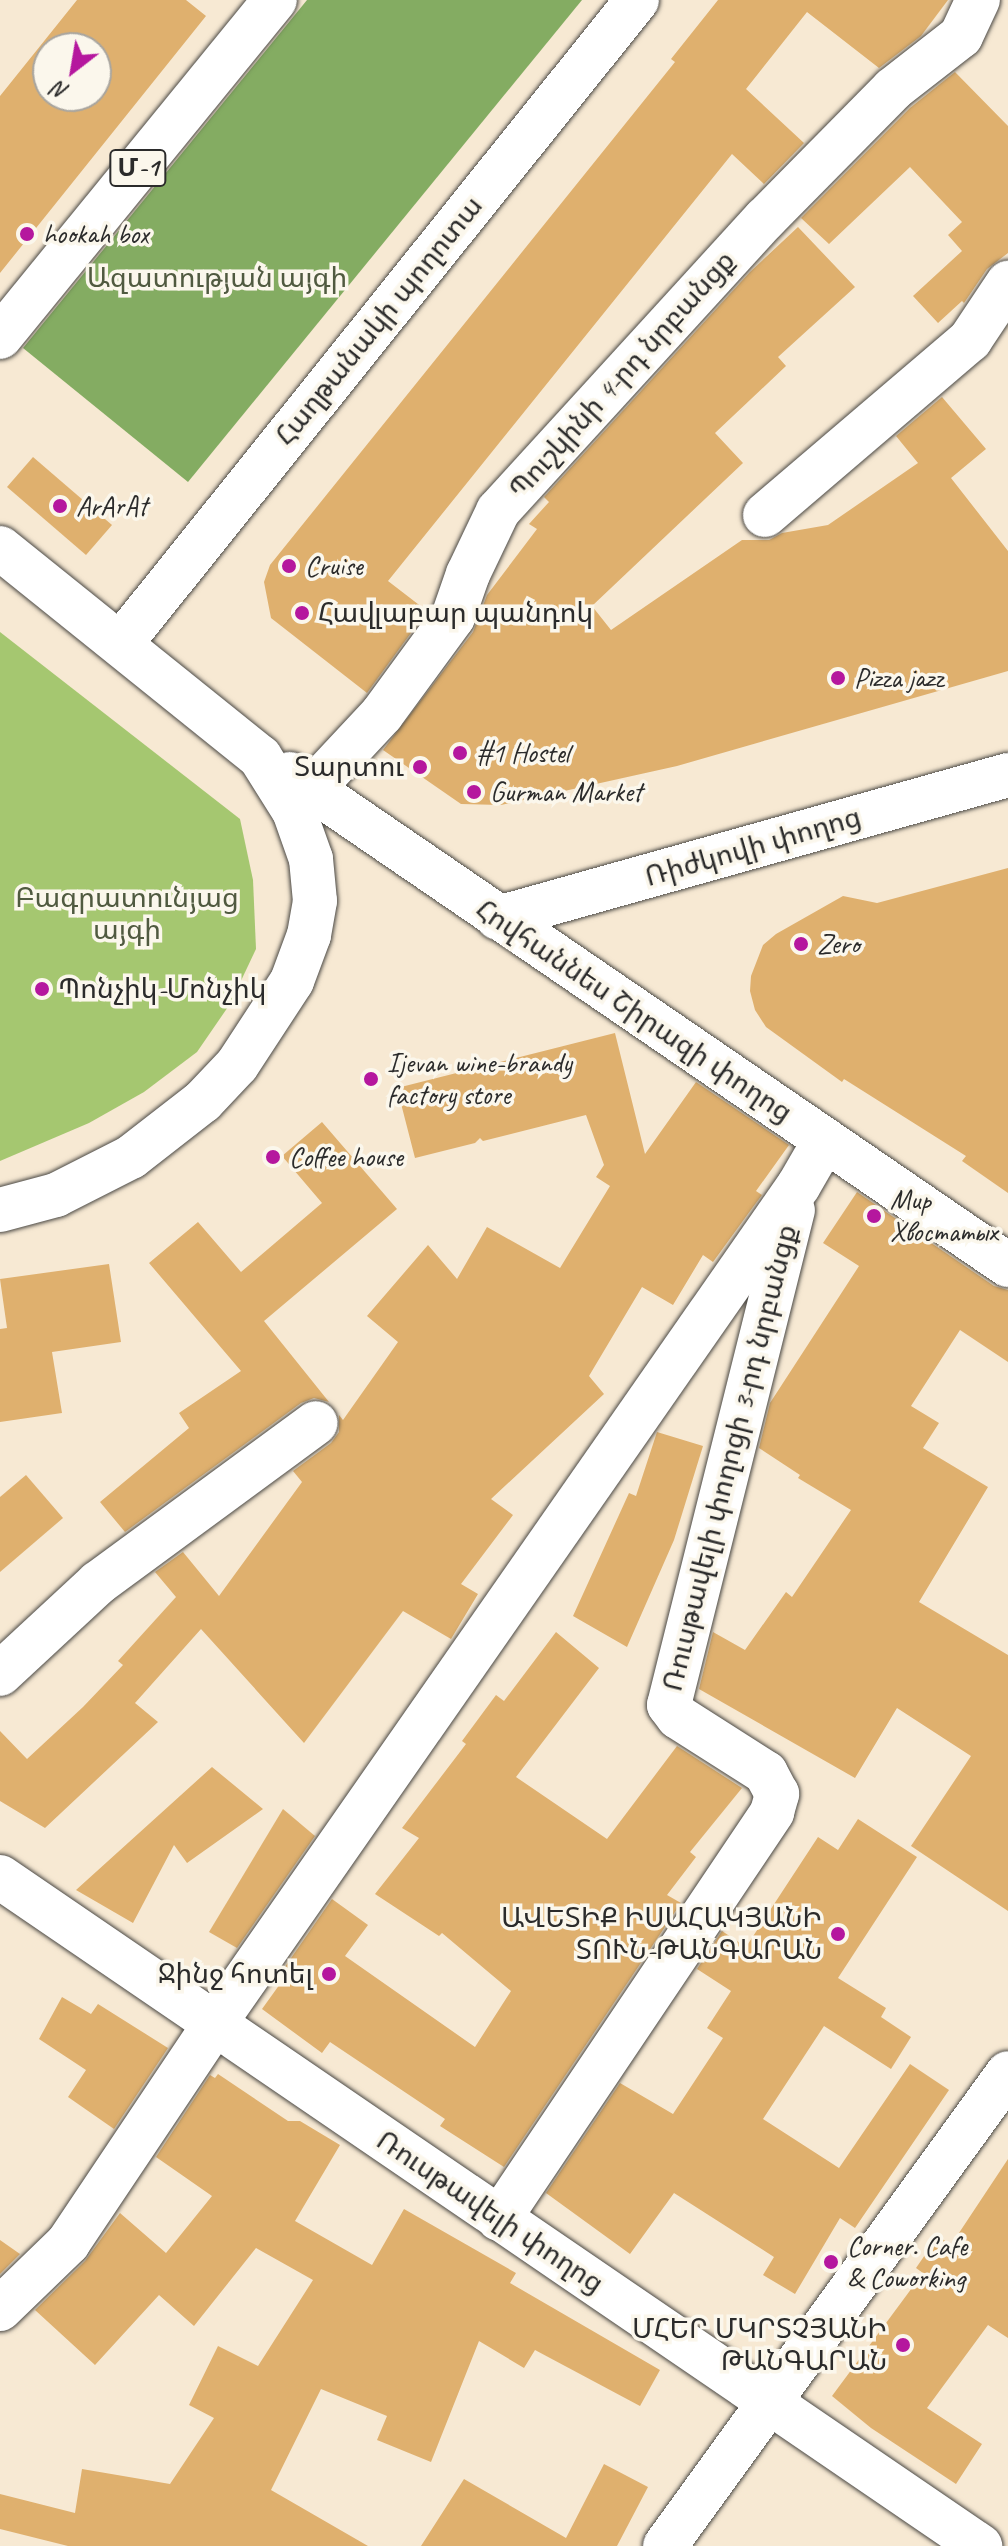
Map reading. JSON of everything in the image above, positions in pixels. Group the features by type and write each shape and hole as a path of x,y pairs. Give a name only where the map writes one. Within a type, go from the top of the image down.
{"main road":[{"name":"Մ-1","path":"0,337 275,0"},
{"name":"Հաղթանակի պողոտա","path":"122,642 637,0"},
{"name":"Պուշկինի 4-րդ նրբանցք","path":"313,788 382,714 453,617 498,511 765,219 893,89 961,36 978,0"},
{"path":"765,515 970,340 1008,283"},
{"path":"0,548 122,642 260,757 294,811 311,859 315,901 309,935 292,981 237,1065 169,1131 131,1157 56,1195 0,1210"},
{"name":"Հովհաննես Շիրազի փողոց","path":"260,757 313,788 498,918 1008,1265"},
{"name":"Ռիժկովի փողոց","path":"498,918 1008,775"},
{"path":"0,2309 68,2243 215,2023 799,1185 825,1140"},
{"name":"Ռուսթավելի փողոցի 3-րդ նրբանցք","path":"499,2219 772,1812 777,1794 766,1773 678,1717 669,1705 799,1185"},
{"path":"0,1674 98,1583 316,1423"},
{"name":"Ռուսթավելի փողոց","path":"0,1877 980,2546"},
{"path":"665,2546 772,2403 1008,2073"}],"green space":[{"name":"Ազատության այգի","path":"307,0 582,0 188,482 23,348"},
{"name":"Բագրատունյաց այգի","path":"0,632 240,819 253,880 256,949 230,1004 197,1052 144,1092 89,1123 0,1161"}],"building":[{"path":"77,0 186,0 206,16 0,273 0,96 32,56 32,112 112,112 112,32 51,32"},
{"path":"718,0 948,0 921,36 879,68 807,12 746,89 804,143 764,184 732,154 388,581 427,611 367,693 271,618 264,582 270,565 675,62 671,59"},
{"path":"955,72 1008,126 1008,253 987,269 964,303 962,301 938,323 913,296 962,251 948,235 962,222 910,167 829,244 801,218 910,108"},
{"path":"798,227 855,287 778,357 786,366 715,433 743,463 592,606 611,630 742,540 769,540 782,533 828,525 918,463 896,436 942,397 986,449 951,478 1008,551 1008,671 677,766 501,805 461,804 383,750 473,632 487,595 537,529 529,524 549,502 544,497 750,272"},
{"name":"ArArAt","path":"33,457 112,525 86,555 7,487"},
{"path":"1008,868 1008,1193 962,1161 966,1156 844,1079 842,1082 766,1027 755,1010 750,991 751,976 763,945 776,934 843,896 877,903"},
{"path":"615,1033 645,1154 696,1082 789,1145 756,1191 762,1195 713,1262 703,1255 673,1305 642,1287 589,1376 604,1394 491,1499 513,1515 461,1584 478,1594 451,1639 403,1611 304,1743 201,1629 135,1703 158,1722 45,1828 0,1801 0,1731 27,1759 83,1707 123,1665 118,1661 176,1597 155,1572 183,1552 219,1596 302,1482 293,1471 331,1443 339,1432 339,1415 343,1420 398,1342 367,1316 428,1245 457,1279 487,1227 560,1268 610,1186 596,1177 604,1165 586,1115 483,1141 480,1138 475,1143 415,1158 397,1088"},
{"path":"322,1122 397,1209 264,1321 329,1402 314,1398 301,1403 125,1532 100,1502 189,1428 179,1413 241,1371 149,1263 198,1222 241,1272 322,1203 282,1156"},
{"path":"857,1192 994,1286 1008,1290 1008,1362 960,1330 911,1406 939,1423 923,1448 988,1487 919,1602 1008,1655 1008,1911 911,1846 971,1756 897,1708 855,1778 699,1689 713,1632 745,1650 786,1592 792,1597 851,1510 798,1478 800,1475 759,1448 770,1403 859,1266 823,1243"},
{"path":"109,1264 121,1342 52,1352 62,1413 0,1422 0,1329 7,1328 0,1279"},
{"path":"657,1432 703,1446 674,1540 627,1647 573,1616 629,1493 636,1496"},
{"path":"26,1475 63,1518 0,1572 0,1497"},
{"path":"556,1632 599,1668 516,1777 607,1839 677,1746 742,1788 690,1852 696,1857 667,1895 681,1903 504,2167 440,2126 445,2119 330,2042 322,2053 262,2009 285,1977 280,1974 332,1899 368,1925 345,1956 475,2047 511,1991 442,1933 439,1936 375,1894 419,1838 402,1828 466,1744 462,1741 496,1695 504,1701"},
{"path":"212,1767 263,1809 187,1863 174,1845 133,1923 76,1890"},
{"path":"283,1809 315,1836 237,1948 209,1932"},
{"path":"858,1819 917,1857 838,1978 886,2008 881,2017 911,2037 891,2069 824,2026 763,2119 839,2168 910,2064 949,2090 855,2228 840,2218 795,2294 763,2275 774,2257 674,2193 630,2254 546,2193 620,2083 673,2114 723,2038 707,2028 731,1991 697,1969 722,1931 746,1947 818,1837 838,1850"},
{"path":"62,1997 91,2014 98,2004 168,2048 114,2129 68,2097 86,2070 39,2039"},
{"path":"218,2074 288,2121 300,2121 340,2145 295,2221 372,2265 404,2209 516,2273 510,2283 660,2370 640,2406 535,2350 524,2368 479,2341 431,2462 377,2440 387,2416 321,2389 271,2490 368,2546 68,2546 0,2529 0,2494 75,2513 82,2469 170,2484 214,2418 189,2405 218,2346 258,2366 313,2280 256,2248 194,2326 159,2295 95,2365 35,2310 85,2261 120,2213 166,2253 212,2196 156,2157 210,2075 215,2078"},
{"path":"1008,2159 1008,2338 988,2325 927,2408 982,2444 956,2484 871,2428 832,2396 923,2273 916,2268 938,2236 951,2245"},
{"path":"0,2240 20,2254 0,2274"},
{"path":"604,2464 648,2487 617,2546 421,2546 464,2479 566,2538"}],"place":[{"name":"hookah box","path":"27,234"},
{"name":"ArArAt","path":"60,506"},
{"name":"Cruise","path":"289,566"},
{"name":"Հավլաբար պանդոկ","path":"302,613"},
{"name":"Pizza jazz","path":"838,678"},
{"name":"#1 Hostel","path":"460,753"},
{"name":"Տարտու","path":"420,767"},
{"name":"Gurman Market","path":"474,792"},
{"name":"Zero","path":"801,944"},
{"name":"Պոնչիկ-Մոնչիկ","path":"42,989"},
{"name":"Ijevan wine-brandy factory store","path":"371,1079"},
{"name":"Coffee house","path":"273,1157"},
{"name":"Мир Хвостатых","path":"874,1216"},
{"name":"ԱՎԵՏԻՔ ԻՍԱՀԱԿՅԱՆԻ ՏՈՒՆ-ԹԱՆԳԱՐԱՆ","path":"838,1934"},
{"name":"Ջինջ հոտել","path":"329,1974"},
{"name":"Corner. Cafe & Coworking","path":"831,2262"},
{"name":"ՄՀԵՐ ՄԿՐՏՉՅԱՆԻ ԹԱՆԳԱՐԱՆ","path":"903,2345"}]}
